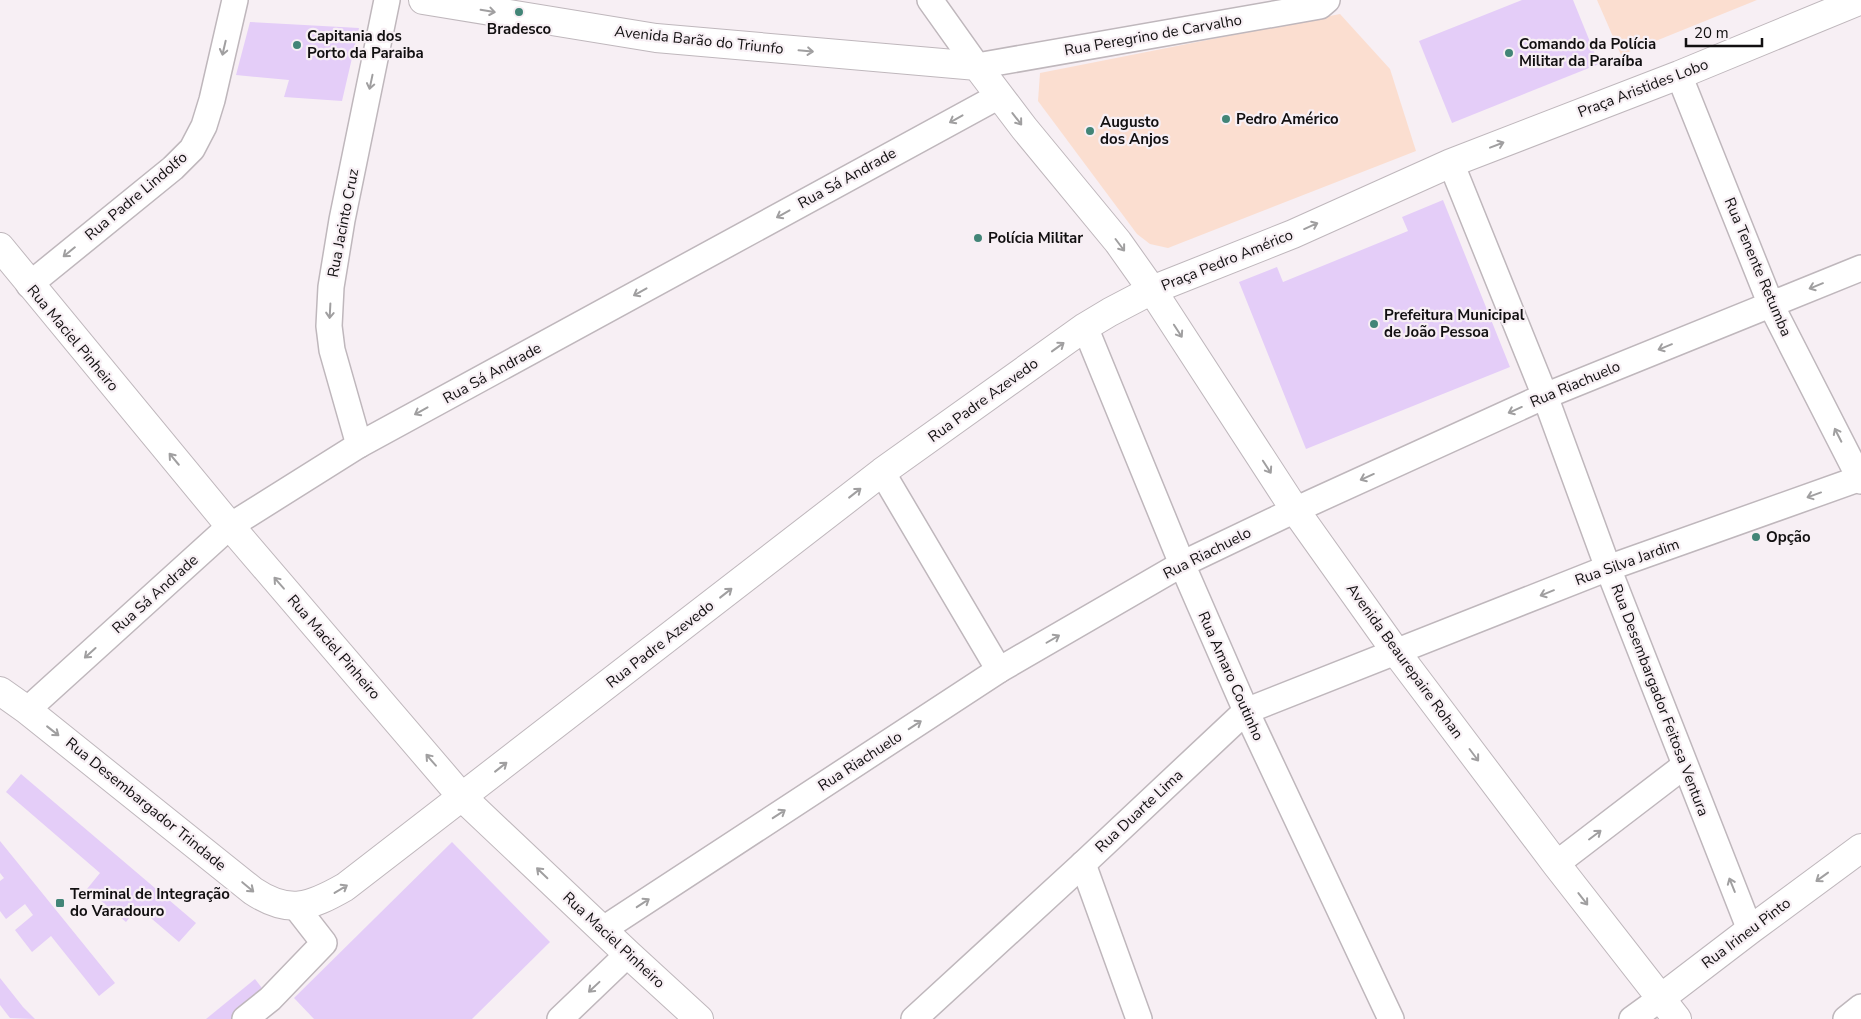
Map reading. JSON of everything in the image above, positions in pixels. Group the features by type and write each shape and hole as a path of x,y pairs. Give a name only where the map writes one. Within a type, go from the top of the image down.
{"main road":[{"name":"Avenida Barão do Triunfo","path":"423,0 656,38 977,66"},
{"name":"Praça Aristides Lobo","path":"1451,163 1679,75 1861,0"},
{"name":"Praça Pedro Américo","path":"977,66 999,96 1118,242 1152,290 1293,234 1451,163"},
{"name":"Rua Maciel Pinheiro","path":"0,247 29,285 230,526 462,797 699,1019"},
{"name":"Rua Padre Azevedo","path":"296,907 320,901 346,887 882,472 1086,327 1152,290"},
{"name":"Avenida Beaurepaire Rohan","path":"1152,290 1295,510 1396,652 1556,864 1669,1009"},
{"name":"Rua Desembargador Trindade","path":"0,691 27,710 252,891 267,901 296,907"},
{"name":"Rua Irineu Pinto","path":"1669,1009 1750,930 1861,848"}],"street":[{"name":"Rua Padre Lindolfo","path":"29,285 173,168 192,148 204,126 212,100 235,0"},
{"name":"Rua Jacinto Cruz","path":"359,445 332,350 329,326 331,287 344,211 387,0"},
{"path":"930,0 977,66"},
{"name":"Rua Peregrino de Carvalho","path":"977,66 1320,6 1327,0"},
{"name":"Rua Tenente Retumba","path":"1679,75 1771,304 1861,479"},
{"name":"Rua Sá Andrade","path":"27,710 230,526 359,445 999,96"},
{"name":"Rua Desembargador Feitosa Ventura","path":"1451,163 1545,396 1608,568 1684,766 1750,930"},
{"name":"Rua Riachuelo","path":"602,930 998,670 1182,564 1295,510 1545,396 1861,268"},
{"name":"Rua Amaro Coutinho","path":"1086,327 1182,564 1246,711 1391,1019"},
{"path":"882,472 998,670"},
{"name":"Rua Silva Jardim","path":"1396,652 1608,568 1861,479"},
{"name":"Rua Duarte Lima","path":"914,1019 1084,864 1246,711 1396,652"},
{"path":"1556,864 1684,766"},
{"path":"1084,864 1139,1019"},
{"path":"246,1019 270,999 324,943 296,907"},
{"path":"560,1019 628,954"},
{"path":"1846,1019 1861,1006"},
{"name":"Rua Irineu Pinto","path":"1632,1019 1669,1009"}],"shaded area":[{"path":"1597,0 1757,0 1621,55"},
{"path":"1340,14 1390,69 1416,151 1168,248 1150,244 1137,234 1038,101 1040,73"}],"building":[{"name":"Comando da Polícia Militar da Paraíba","path":"1522,0 1573,0 1599,64 1452,123 1419,41"},
{"path":"250,22 359,28 342,101 284,97 289,80 236,75"},
{"name":"Prefeitura Municipal de João Pessoa","path":"1443,200 1510,367 1306,449 1239,282 1277,267 1283,282 1408,231 1402,217"},
{"path":"21,774 196,923 179,942 138,907 126,922 87,889 100,873 6,792"},
{"path":"0,841 115,983 99,996 51,936 32,952 15,930 33,915 25,904 6,919 0,911 0,881 4,878 0,873"},
{"path":"452,842 550,942 472,1019 314,1019 294,998"},
{"path":"0,978 35,1019 10,1018 0,1005"},
{"path":"255,979 265,992 233,1019 206,1019"}],"place":[{"name":"Bradesco","path":"519,12"},
{"name":"Capitania dos Porto da Paraiba","path":"297,45"},
{"name":"Comando da Polícia Militar da Paraíba","path":"1509,53"},
{"name":"Pedro Américo","path":"1226,119"},
{"name":"Augusto dos Anjos","path":"1090,131"},
{"name":"Polícia Militar","path":"978,238"},
{"name":"Prefeitura Municipal de João Pessoa","path":"1374,324"},
{"name":"Opção","path":"1756,537"},
{"name":"Terminal de Integração do Varadouro","path":"60,903"}]}
